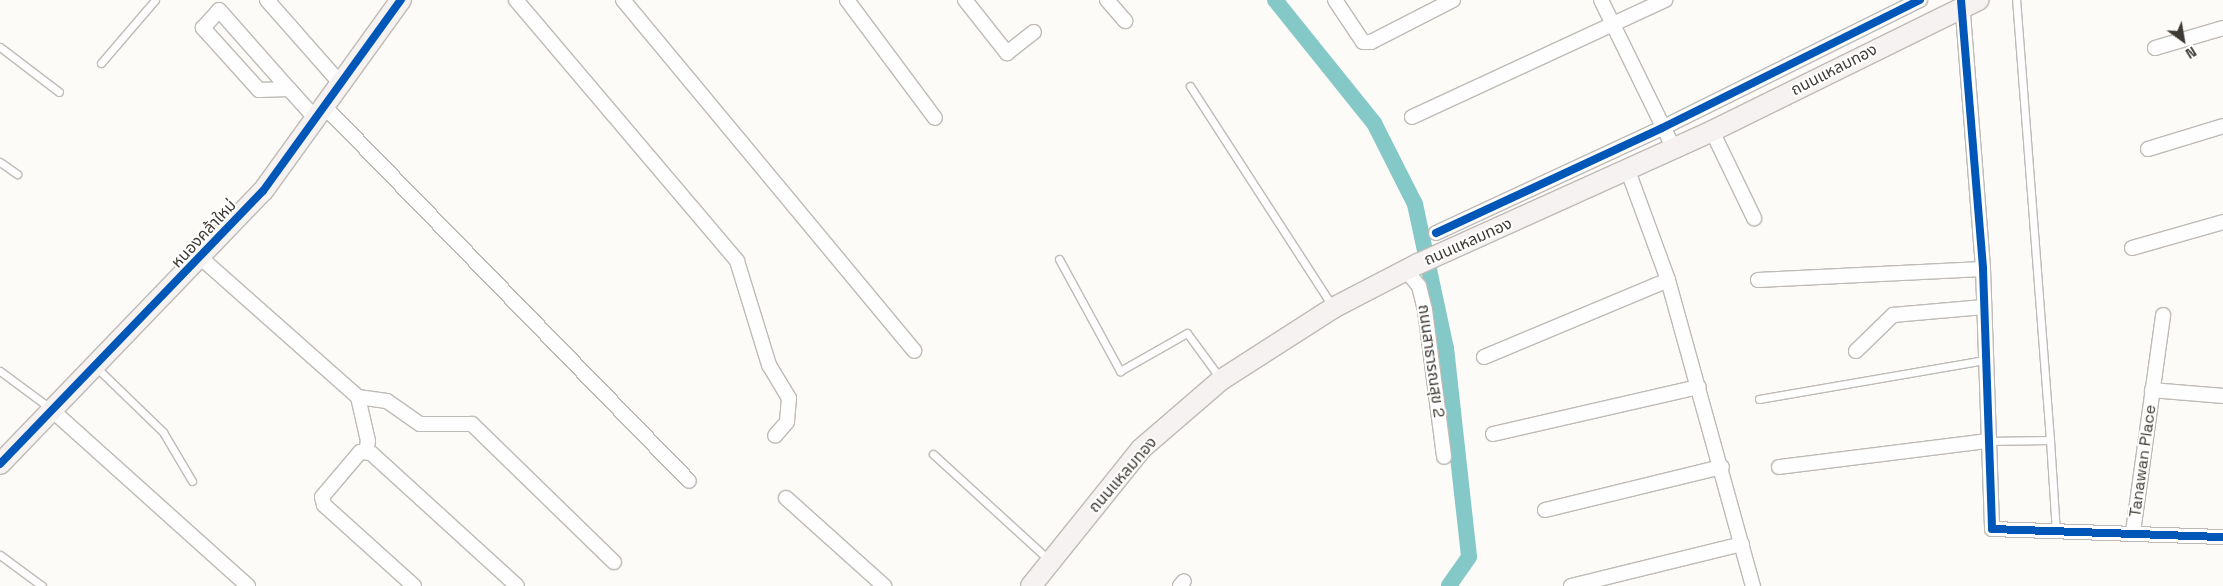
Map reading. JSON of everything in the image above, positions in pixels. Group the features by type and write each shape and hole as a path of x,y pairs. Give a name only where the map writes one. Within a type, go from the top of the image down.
{"main road":[{"name":"หนองคล้าใหม่","path":"0,464 96,367 263,191 342,85 401,0"},
{"name":"ถนนแหลมทอง","path":"1031,586 1141,449 1221,380 1333,308 1412,267 1628,171 1712,131 1968,2"}],"street":[{"path":"267,0 342,85"},
{"path":"516,0 737,261 769,365 789,398 787,422 775,436"},
{"path":"623,0 914,351"},
{"path":"847,0 935,118"},
{"path":"965,0 1007,53 1034,32"},
{"path":"1107,0 1125,21"},
{"path":"1336,0 1363,42 1371,42 1453,0"},
{"path":"1601,0 1662,128 1674,149"},
{"path":"1412,117 1665,0"},
{"path":"1436,233 1662,128 1920,0"},
{"path":"1968,2 1983,269 1987,441 1992,529 2056,533 2133,532 2223,537"},
{"path":"289,89 258,90 203,28 219,10 289,89 321,114 689,481"},
{"path":"2155,48 2223,28"},
{"path":"2148,149 2223,126"},
{"path":"1712,131 1754,218"},
{"path":"1628,171 1668,280 1722,468 1753,586"},
{"path":"2132,248 2223,222"},
{"path":"201,258 358,397 387,402 420,424 472,424 614,562"},
{"name":"ถนนสาธารณสุข 2","path":"1412,267 1425,310 1444,457"},
{"path":"1758,280 1983,269"},
{"path":"1484,357 1668,280"},
{"path":"1856,351 1893,314 1984,308"},
{"name":"Tanawan Place","path":"2133,532 2163,316"},
{"path":"1493,434 1699,387"},
{"name":"Tanawan Place","path":"2152,390 2223,396"},
{"path":"358,397 368,441 366,451"},
{"path":"53,411 248,586"},
{"path":"1779,467 1987,441"},
{"path":"366,451 360,452 322,497 324,505 414,586"},
{"path":"366,451 517,586"},
{"path":"1545,510 1722,468"},
{"path":"786,498 884,586"},
{"path":"1571,586 1742,544"}],"lane":[{"path":"101,63 155,0"},
{"path":"2016,0 2056,533"},
{"path":"0,47 59,92"},
{"path":"1190,86 1333,308"},
{"path":"0,162 17,174"},
{"path":"1059,260 1120,371 1187,333 1221,380"},
{"path":"1759,399 1985,360"},
{"path":"96,367 163,432 192,481"},
{"path":"0,371 53,411"},
{"path":"1987,441 2050,440"},
{"path":"933,454 1051,561"},
{"path":"0,555 42,586"}],"waterway":[{"path":"1275,0 1374,123 1415,204 1446,348 1469,557 1449,586"}],"cycle path":[{"path":"0,464 263,191 401,0"},
{"path":"1436,233 1662,128 1920,0"},
{"path":"1961,0 1983,269 1992,529 2223,537"}]}
